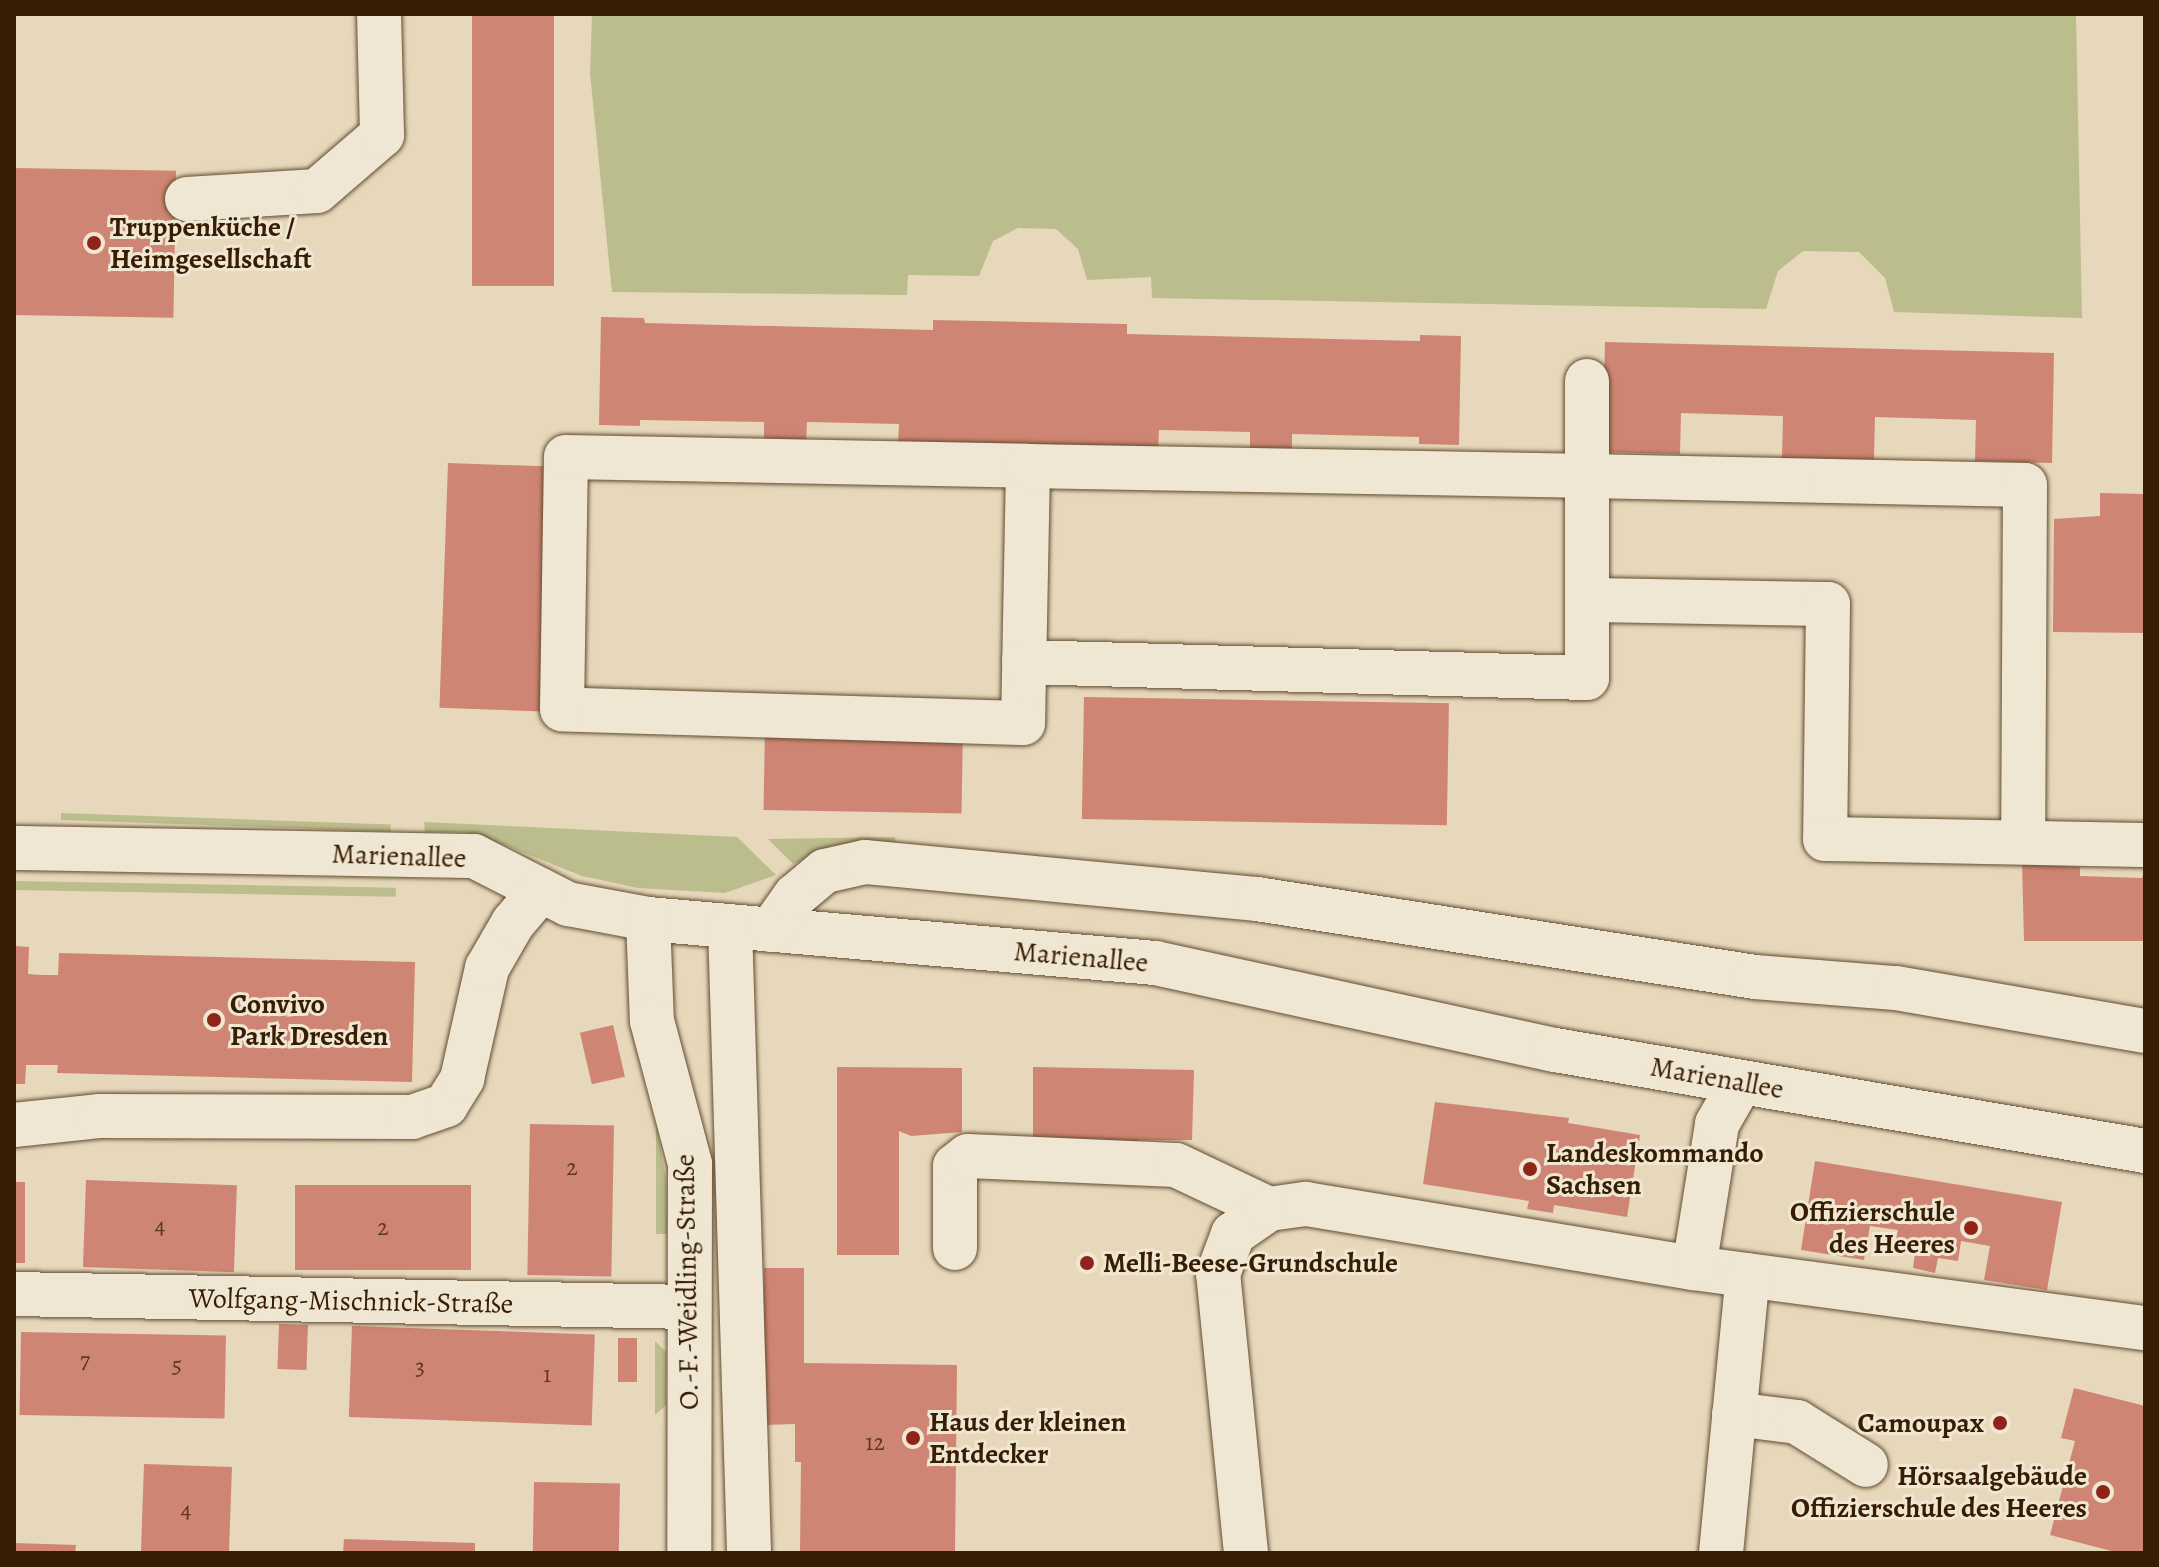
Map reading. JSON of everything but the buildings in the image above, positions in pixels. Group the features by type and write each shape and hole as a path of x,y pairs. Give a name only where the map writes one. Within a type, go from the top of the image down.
{"street":[{"path":"187,199 317,191 382,135 379,14"},
{"path":"1024,662 1587,678 1587,381"},
{"path":"1028,466 1023,723 562,709 566,457 2025,485 2023,842"},
{"path":"1587,600 1828,604 1825,839 2145,845"},
{"name":"Marienallee","path":"14,848 474,856 568,904 648,919 1155,963 1555,1050 2145,1151"},
{"path":"749,1553 751,928 825,871 865,862 1257,899 1755,978 1896,988 2145,1031"},
{"path":"14,1125 99,1116 412,1117 446,1105 462,1079 487,968 513,923 541,890"},
{"name":"O.-F.-Weidling-Straße","path":"648,919 652,1021 690,1164 689,1553"},
{"path":"1694,1268 1717,1124 1741,1082"},
{"path":"955,1248 955,1166 968,1156 1176,1165 1269,1209"},
{"path":"1246,1553 1218,1274 1233,1234 1269,1209 1306,1204 1694,1268 2145,1328"},
{"path":"1721,1553 1748,1275"},
{"name":"Wolfgang-Mischnick-Straße","path":"14,1294 688,1307"},
{"path":"1734,1414 1797,1422 1866,1465"}],"green space":[{"path":"592,14 2076,14 2082,318 1894,312 1885,278 1859,252 1803,251 1778,271 1766,309 1152,298 1151,277 1087,280 1078,249 1056,229 1018,228 993,241 979,276 908,275 907,295 612,292 590,73"},
{"path":"61,813 391,825 391,832 61,820"},
{"path":"424,822 737,837 776,875 725,893 638,888 582,876 492,840 463,832 425,832"},
{"path":"895,837 896,845 830,848 793,864 768,839"},
{"path":"14,881 396,888 396,897 14,890"},
{"path":"656,1123 666,1180 667,1234 656,1234"},
{"path":"655,1341 666,1352 666,1405 655,1415"}],"place":[{"name":"Truppenküche / Heimgesellschaft","path":"94,243"},
{"name":"Convivo Park Dresden","path":"214,1020"},
{"name":"Landeskommando Sachsen","path":"1530,1169"},
{"name":"Offizierschule des Heeres","path":"1971,1228"},
{"name":"Melli-Beese-Grundschule","path":"1087,1263"},
{"name":"Camoupax","path":"2000,1423"},
{"name":"Haus der kleinen Entdecker","path":"913,1438"},
{"name":"Hörsaalgebäude Offizierschule des Heeres","path":"2103,1492"}]}
